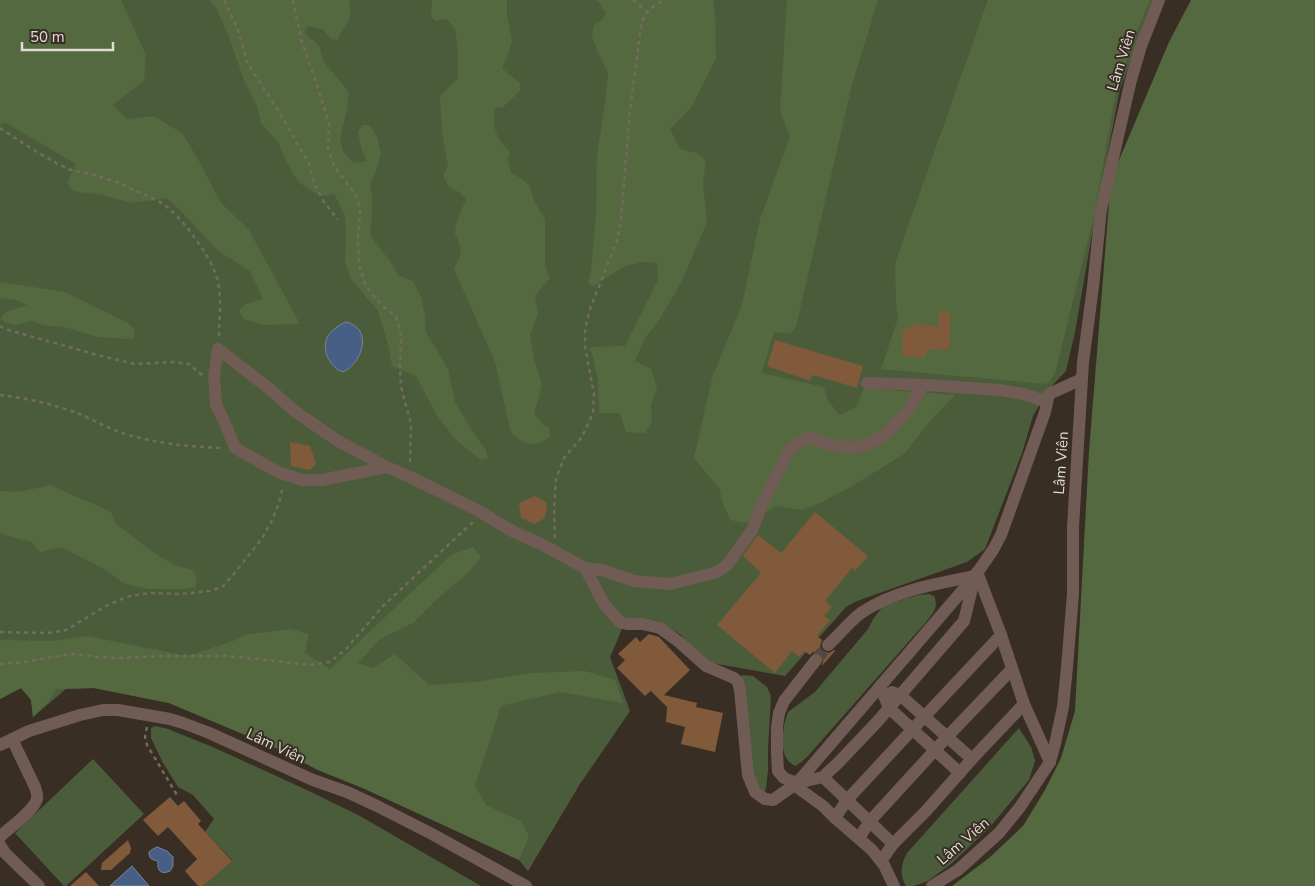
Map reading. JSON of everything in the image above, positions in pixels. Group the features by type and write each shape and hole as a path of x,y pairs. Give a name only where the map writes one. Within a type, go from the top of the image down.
{"street":[{"name":"Lâm Viên","path":"932,886 958,870 1000,833 1020,808 1050,762 1055,744 1063,707 1067,667 1073,594 1074,527 1083,362 1101,210 1131,80 1141,46 1159,0"},
{"path":"386,467 322,480 302,480 278,472 235,448 216,405 214,377 218,349 271,390 292,409 338,441 386,467 482,513 512,531 585,568 602,570 634,581 671,584 717,572 727,565 752,530 764,500 790,449 808,438 830,445 850,448 867,445 886,434 910,408 923,385"},
{"path":"585,568 604,604 620,622 660,628 706,666 734,678 738,682 748,775 755,792 764,799 773,800 796,784 976,574 1001,535 1045,412 1049,394 1082,378"},
{"path":"867,383 1000,390 1024,394 1047,402"},
{"path":"976,574 1001,635 1024,704 1050,762"},
{"path":"828,646 860,614 879,602 928,586 976,574"},
{"path":"796,784 823,777 900,696 964,621 976,574"},
{"path":"835,818 847,800 1001,635"},
{"path":"816,660 784,701 779,713 776,752 778,772 823,806 872,850 881,861 894,886"},
{"path":"859,838 870,821 1012,669"},
{"path":"880,686 900,696 972,759"},
{"path":"880,686 889,708 960,773"},
{"path":"881,861 893,844 926,811 1024,704"},
{"name":"Lâm Viên","path":"0,746 29,730 103,710 118,710 151,715 184,723 313,780 354,795 432,834 526,886"},
{"path":"0,837 28,812 37,800 35,787 12,739"},
{"path":"823,777 893,844"},
{"path":"0,845 5,853 40,886"}],"path":[{"path":"224,0 248,64 280,112 309,164 315,185 324,202 338,220"},
{"path":"293,0 301,40 328,124 328,150 334,167 357,198 360,212 358,236 359,265 365,283 371,293 396,317 399,324 401,336 401,387 411,424 410,477"},
{"path":"633,0 647,11"},
{"path":"555,552 554,509 556,479 564,458 582,437 593,413 594,395 585,346 585,329 590,309 617,241 621,219 630,110 641,26 647,11 663,0"},
{"path":"0,128 58,164 71,170 117,182 168,207 208,256 218,279 220,299 218,349"},
{"path":"0,326 8,330 135,364 174,362 189,364 214,388"},
{"path":"0,395 47,404 81,415 131,436 196,447 235,448"},
{"path":"0,632 48,633 66,630 108,605 126,597 148,593 180,594 210,592 222,587 263,537 279,503 286,475"},
{"path":"0,664 71,654 123,658 229,656 309,665 330,662 346,649 383,606 482,513"},
{"path":"151,715 145,737 147,745 176,795"}],"green space":[{"path":"0,0 1154,0 1120,89 1075,332 1066,371 1049,389 1033,416 1022,453 985,549 967,562 857,601 846,607 785,676 706,662 681,635 658,621 626,619 610,657 630,711 580,784 528,871 519,860 365,789 318,770 276,748 169,703 94,688 66,689 33,717 31,700 21,688 0,699"},
{"path":"0,0 121,0 146,55 144,81 113,105 127,119 154,116 183,134 221,203 249,230 300,324 263,325 244,319 239,310 246,304 263,299 250,271 218,251 178,208 166,198 131,203 102,195 73,191 67,183 76,164 6,123 0,124"},
{"path":"209,0 349,0 351,16 337,40 331,39 322,29 308,26 305,29 309,38 319,46 322,58 349,92 340,139 343,151 353,163 367,161 361,148 358,132 362,125 370,125 377,137 381,154 376,172 370,183 372,217 370,235 398,275 413,281 421,297 426,332 448,369 455,402 486,450 488,458 481,460 455,439 436,414 416,376 392,366 389,348 378,311 351,279 345,261 345,216 334,193 325,196 317,194 298,182 278,142 261,123 257,106 244,80 229,37 216,8"},
{"path":"432,0 507,0 507,15 512,41 502,68 520,83 520,91 503,107 495,108 494,122 498,137 510,152 508,160 511,173 530,186 534,201 545,219 545,266 550,278 535,296 538,314 530,334 534,359 542,385 534,414 550,429 550,437 534,444 526,443 511,433 495,362 454,269 461,255 460,245 455,234 456,224 466,199 459,192 449,187 443,176 448,166 442,131 440,96 458,78 458,53 455,29 447,19 435,21 431,16"},
{"path":"595,0 713,0 715,13 716,58 691,108 670,129 680,149 697,153 706,161 703,183 707,222 682,281 658,322 645,338 635,361 651,369 657,388 651,405 652,422 645,433 626,432 620,413 599,413 598,380 590,351 591,347 625,346 658,280 657,263 644,262 625,266 594,286 588,284 596,216 597,155 608,74 592,38 595,24 602,20 606,13"},
{"path":"787,0 878,0 852,85 796,327 790,334 774,332 762,373 824,387 828,401 840,415 856,407 864,388 955,395 930,421 904,454 854,485 802,510 777,506 746,523 730,520 719,488 694,458 712,378 742,305 760,219 790,137 780,110"},
{"path":"988,0 1150,0 1128,54 1115,97 1094,216 1055,373 1050,381 1045,384 881,369 898,318 895,263"},
{"path":"1191,0 1315,0 1315,886 952,886 989,858 1023,826 1045,790 1061,758 1075,711 1089,451 1111,179 1169,42"},
{"path":"0,282 65,292 126,322 134,329 134,338 98,337 64,327 43,325 31,321 16,325 6,323 0,319 6,312 27,305 16,300 0,298"},
{"path":"51,485 111,512 115,523 157,555 177,566 193,570 197,580 195,587 185,589 149,589 125,584 106,570 61,547 40,552 32,542 4,535 0,532 0,491 18,492"},
{"path":"473,547 481,557 469,572 436,600 413,623 380,639 358,663 373,668 395,654 429,685 476,682 531,673 585,671 615,680 623,703 560,692 501,706 475,786 486,805 521,821 529,836 519,860 365,789 318,770 276,748 169,703 94,688 57,689 48,702 33,717 31,700 21,688 0,699 0,640 52,641 87,636 187,656 236,640 245,635 290,629 309,634 305,653 330,669 451,555"},
{"path":"929,594 934,596 936,607 926,622 807,757 795,766 789,762 785,756 782,744 784,725 788,712 815,692 868,629 884,605"},
{"path":"743,675 753,676 767,687 771,696 768,770 764,793 753,774 739,677"},
{"path":"155,726 168,729 215,748 360,816 481,886 203,886 232,860 205,832 214,819 193,795 178,787 163,763 151,738 151,728"},
{"path":"1019,728 1031,747 1035,761 1029,780 989,828 952,863 928,881 914,886 906,886 902,878 902,870 903,861 907,853"},
{"path":"93,759 144,814 64,886 15,833"}],"water":[{"path":"346,322 360,331 362,346 356,361 343,372 331,363 326,353 325,343 332,331"},
{"path":"157,847 167,851 173,857 173,866 170,871 164,873 160,871 158,861 150,858 149,852"},
{"path":"132,866 149,886 110,886"}],"building":[{"path":"939,311 951,313 949,349 926,350 926,357 902,356 903,329 911,328 913,324 938,326"},
{"path":"775,340 863,366 857,388 813,375 810,381 767,366"},
{"path":"290,442 310,446 316,464 310,470 291,466"},
{"path":"535,496 547,503 545,518 534,524 521,518 519,503"},
{"path":"815,512 868,556 855,571 852,568 825,601 832,607 824,616 830,620 817,636 822,640 820,646 822,651 829,653 835,651 822,666 824,657 821,653 813,652 810,655 804,651 799,657 792,651 775,673 717,625 761,573 743,556 758,535 781,553"},
{"path":"649,634 659,637 690,670 664,695 697,703 696,707 723,713 715,752 681,744 685,727 666,722 667,707 651,691 645,696 617,668 625,660 618,654 636,637 640,642"},
{"path":"170,797 178,806 184,801 201,821 198,824 232,861 203,886 198,886 185,871 197,859 168,827 158,836 143,820"},
{"path":"128,840 131,848 130,853 111,870 101,870 102,863"},
{"path":"86,872 99,886 70,886"}],"tunnel":[{"path":"816,660 828,645"}]}
